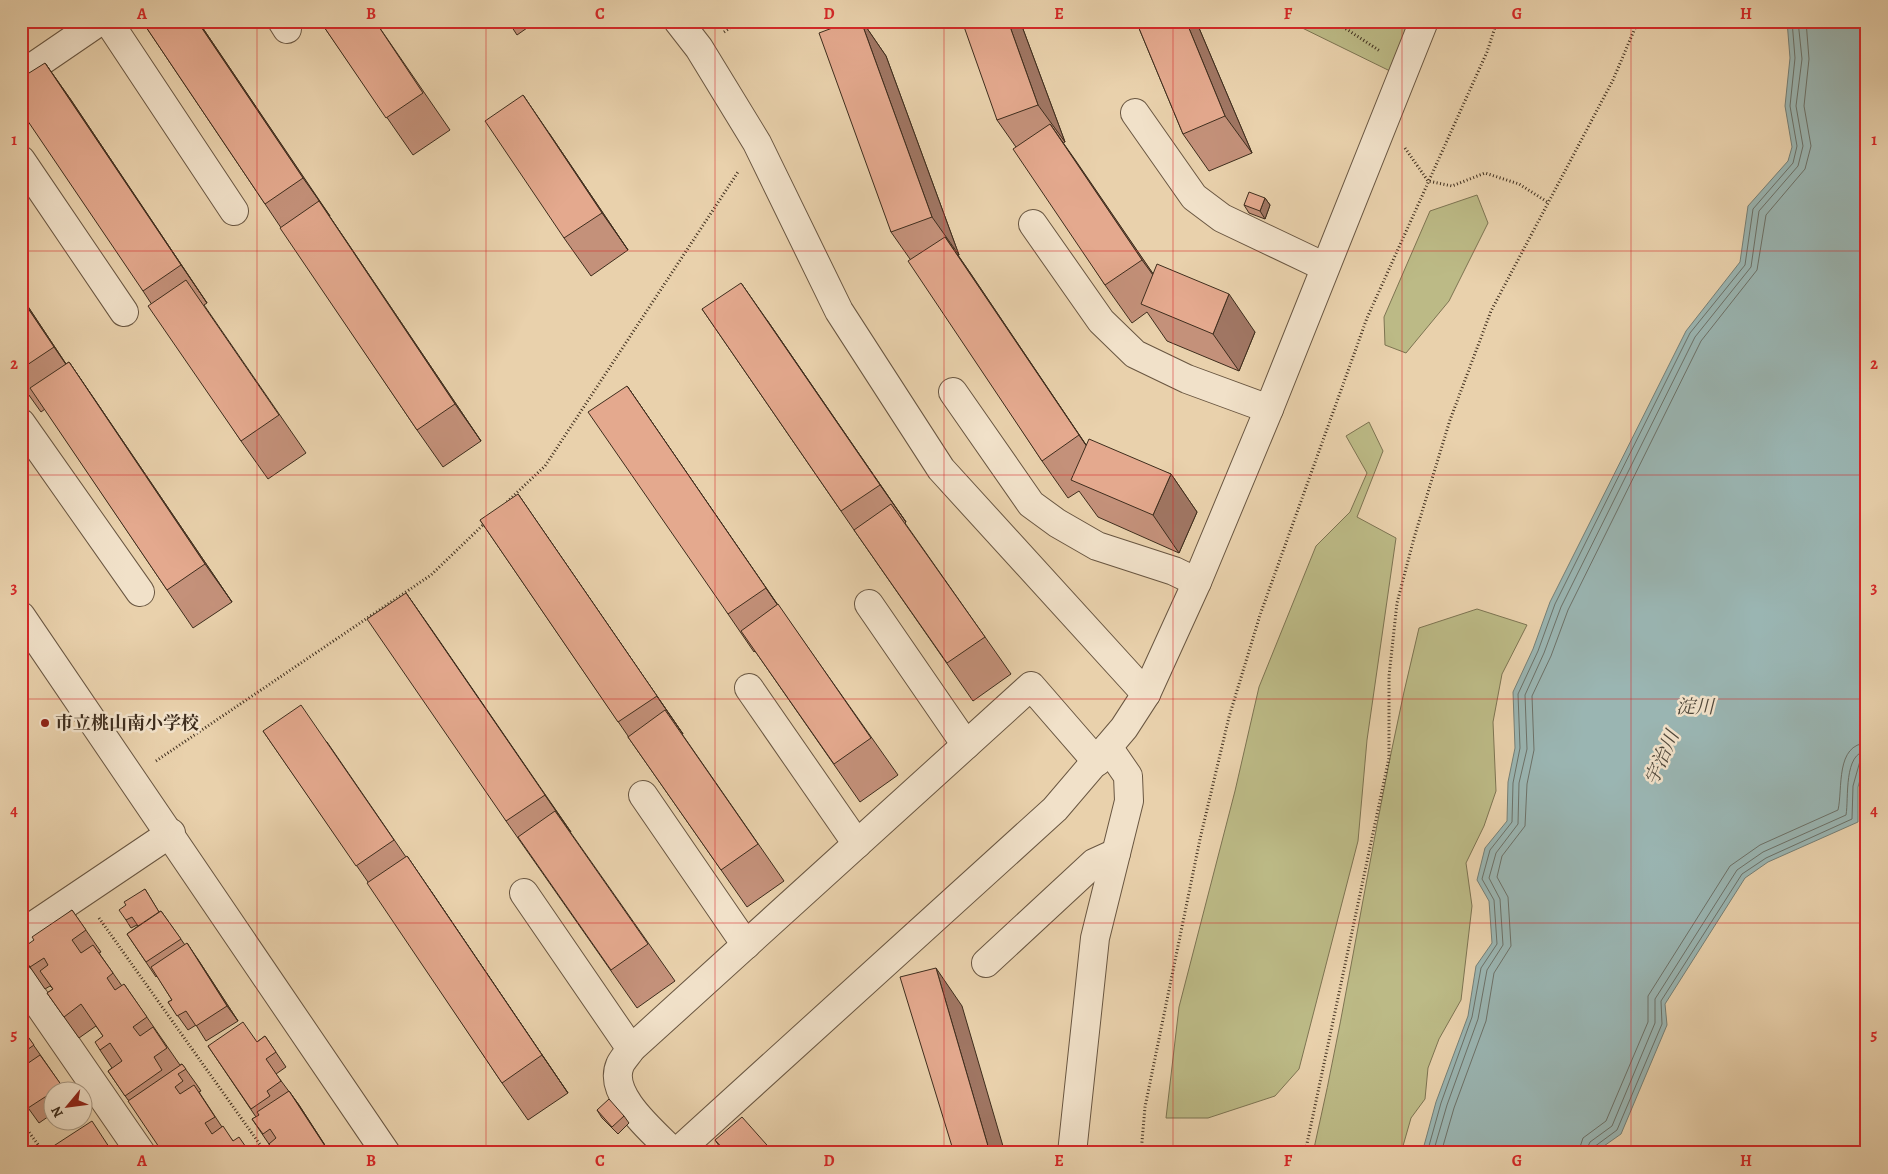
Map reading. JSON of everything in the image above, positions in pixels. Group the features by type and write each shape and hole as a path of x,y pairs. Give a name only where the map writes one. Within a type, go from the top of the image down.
{"street":[{"path":"21,75 100,21"},
{"path":"108,21 234,211"},
{"path":"678,21 699,48 757,143 840,311 941,469 1146,694"},
{"path":"1072,1153 1095,938 1129,801 1128,776 1102,755 1031,686 631,1049 620,1065 618,1085 630,1106 675,1153 1055,809 1102,755 1124,728 1146,694 1197,582 1269,409 1424,21"},
{"path":"1135,113 1194,196 1222,218 1325,267"},
{"path":"21,160 124,312"},
{"path":"1033,224 1101,320 1135,354 1187,379 1269,409"},
{"path":"953,392 1031,504 1057,523 1097,546 1174,572 1197,582"},
{"path":"21,422 140,592"},
{"path":"869,604 966,745"},
{"path":"21,616 171,832 386,1153"},
{"path":"749,688 857,844"},
{"path":"643,796 746,945"},
{"path":"21,934 171,832"},
{"path":"986,963 1094,863 1116,853"},
{"path":"524,893 631,1049"},
{"path":"21,979 141,1153"}],"path":[{"path":"1334,21 1344,30 1406,65"},
{"path":"1141,1153 1145,1107 1200,838 1240,680 1260,615 1367,318 1487,52 1497,21"},
{"path":"1305,1153 1389,758 1390,676 1397,603 1414,538 1450,420 1491,311 1613,80 1638,21"},
{"path":"1379,133 1403,145 1428,181 1452,186 1485,173 1519,184 1549,203"},
{"path":"502,507 544,466 757,143"},
{"path":"132,776 431,575 488,520"},
{"path":"93,910 266,1153"},
{"path":"21,1121 44,1153"}],"shaded area":[{"path":"1211,21 1255,21 1213,26"},
{"path":"1288,21 1409,21 1390,71"},
{"path":"1477,195 1488,223 1449,301 1406,353 1385,345 1384,317 1430,211"},
{"path":"1369,422 1383,451 1357,517 1396,538 1367,740 1358,841 1299,1069 1275,1096 1208,1118 1166,1118 1179,1007 1235,791 1259,687 1316,546 1350,512 1367,473 1346,436"},
{"path":"1477,609 1527,625 1502,674 1493,722 1496,791 1484,826 1466,863 1472,906 1461,1000 1439,1039 1428,1068 1425,1099 1411,1118 1401,1153 1313,1153 1390,759 1419,628"}],"water":[{"name":"淀川","path":"1787,21 1867,21 1867,755 1858,787 1858,822 1768,862 1745,878 1665,1004 1667,1025 1621,1134 1594,1153 1422,1153 1436,1102 1468,1016 1476,966 1492,943 1489,901 1477,880 1485,848 1507,821 1508,782 1515,748 1513,692 1533,649 1550,602 1686,331 1740,262 1748,206 1788,161 1792,147 1785,106 1790,58"}],"building":[{"path":"142,21 197,21 303,178 265,204"},
{"path":"320,21 375,21 423,93 386,118"},
{"path":"851,21 861,21 932,217 891,232 819,33"},
{"path":"962,21 1008,21 1038,105 997,120"},
{"path":"1136,21 1186,21 1225,116 1183,134"},
{"path":"45,63 181,265 143,291 21,111 21,78"},
{"path":"523,95 602,213 564,238 485,121"},
{"path":"1050,124 1142,260 1105,285 1013,149"},
{"path":"1249,192 1265,198 1260,211 1244,205"},
{"path":"319,201 455,404 417,430 280,228"},
{"path":"945,237 1079,435 1042,461 908,261"},
{"path":"1157,264 1229,294 1213,334 1141,304"},
{"path":"186,280 279,415 241,441 148,306"},
{"path":"741,283 880,485 841,511 702,309"},
{"path":"21,298 54,347 21,369"},
{"path":"69,362 205,564 167,590 30,388"},
{"path":"627,386 766,588 728,614 588,412"},
{"path":"1089,439 1171,474 1153,515 1071,480"},
{"path":"518,494 657,696 618,722 480,520"},
{"path":"891,504 985,637 947,663 854,530"},
{"path":"406,593 545,795 506,821 367,619"},
{"path":"778,604 871,738 834,764 741,631"},
{"path":"301,705 394,840 356,866 263,731"},
{"path":"665,710 758,844 721,870 628,737"},
{"path":"555,811 648,944 611,970 518,837"},
{"path":"407,856 542,1055 502,1083 367,883"},
{"path":"145,889 159,912 138,926 132,917 126,920 119,910 126,905 124,902"},
{"path":"72,910 86,930 72,940 81,953 93,945 113,973 107,978 115,990 124,984 147,1017 133,1027 140,1036 153,1027 167,1048 154,1057 162,1070 125,1096 108,1071 122,1061 110,1043 100,1050 95,1042 103,1036 81,1004 64,1017 47,993 53,989 40,971 48,965 44,958 30,967 21,954 21,949 34,940 32,937"},
{"path":"161,911 181,939 146,962 127,934"},
{"path":"187,943 227,1006 196,1026 186,1011 177,1016 168,1002 172,1000 151,967"},
{"path":"936,968 990,1153 954,1153 900,977"},
{"path":"243,1022 257,1042 265,1036 276,1052 266,1059 281,1081 267,1091 270,1096 251,1109 208,1046"},
{"path":"21,1027 34,1045 21,1054"},
{"path":"40,1055 59,1082 42,1082 42,1099 28,1108 21,1098 21,1068"},
{"path":"182,1064 186,1069 178,1074 183,1081 175,1087 180,1094 194,1085 215,1117 205,1123 212,1134 223,1126 233,1141 239,1137 250,1153 163,1153 128,1101"},
{"path":"289,1091 325,1146 319,1150 321,1153 275,1153 269,1144 276,1138 270,1129 263,1134 252,1119 259,1115 257,1112"},
{"path":"609,1099 624,1116 612,1127 597,1110"},
{"path":"742,1117 774,1153 727,1153 715,1140"},
{"path":"92,1121 113,1153 55,1153 52,1147 75,1132 92,1132"}],"place":[{"name":"市立桃山南小学校","path":"45,723"}],"water label":[{"name":"宇治川","path":"1662,758"}]}
